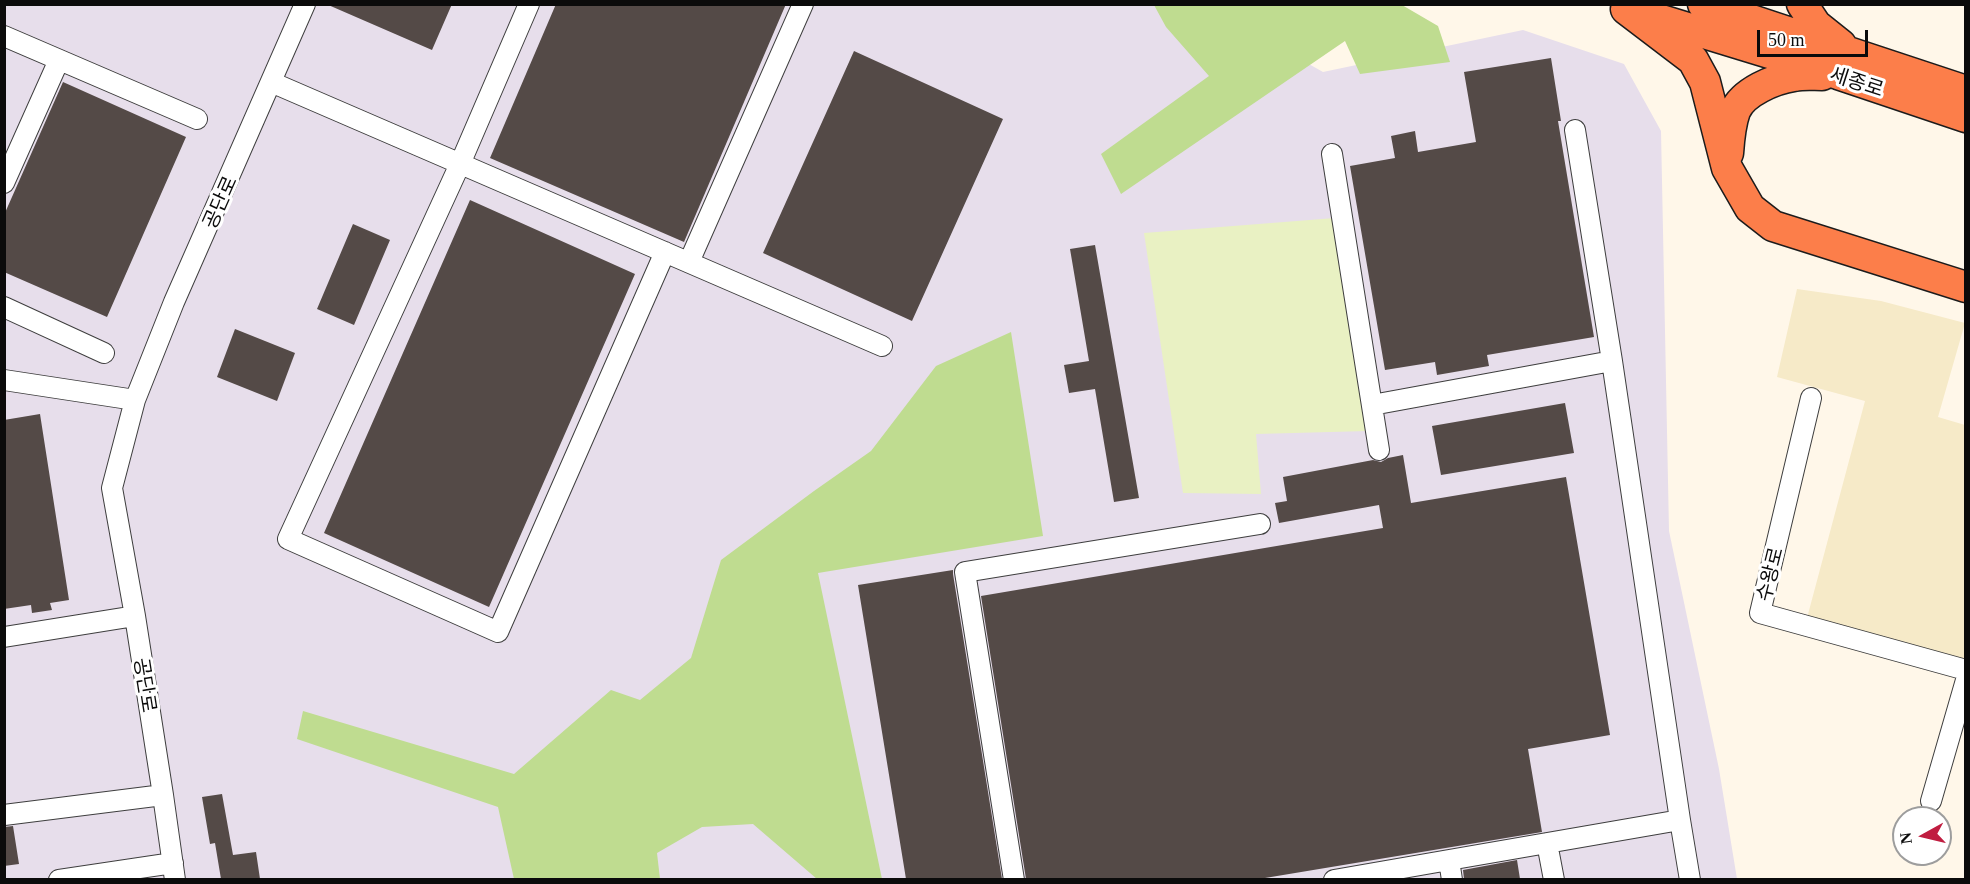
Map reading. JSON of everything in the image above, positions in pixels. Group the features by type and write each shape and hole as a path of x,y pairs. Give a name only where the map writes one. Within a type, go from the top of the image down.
{"highway":[{"name":"세종로","path":"1703,4 1965,117"},
{"path":"1727,168 1729,132 1736,109 1751,94 1770,83 1844,64 1802,4"},
{"name":"세종로","path":"1618,7 1844,64 1965,91"},
{"path":"1618,7 1693,60 1705,82 1727,168 1750,208 1773,226 1965,287"}],"street":[{"name":"공단로","path":"174,871 135,616 112,488 135,400 179,292 305,4"},
{"path":"530,4 460,164 288,539 498,632 665,252"},
{"path":"689,262 803,4"},
{"path":"4,36 197,119"},
{"path":"4,183 59,60"},
{"path":"271,82 882,346"},
{"path":"1575,130 1690,879"},
{"path":"1332,154 1379,450"},
{"path":"4,307 104,353"},
{"path":"1372,405 1612,361"},
{"path":"4,380 135,400"},
{"name":"수왕로","path":"1812,398 1760,613 1965,670"},
{"path":"1014,879 965,572 1260,524"},
{"path":"4,637 135,616"},
{"path":"1931,801 1965,680"},
{"path":"4,815 163,795"},
{"path":"1334,879 1680,820"},
{"path":"1547,843 1554,879"},
{"path":"1449,860 1452,879"},
{"path":"59,879 174,871"}],"shaded area":[{"path":"5,5 1204,5 1323,72 1523,30 1624,64 1661,131 1669,531 1719,769 1737,879 5,880"},
{"path":"1797,289 1881,301 1965,323 1938,417 1965,425 1965,661 1807,618 1865,401 1777,377"}],"green space":[{"path":"1154,5 1402,5 1438,26 1450,62 1360,74 1345,41 1121,194 1101,154 1209,76 1166,27"},
{"path":"1335,218 1368,431 1256,434 1261,494 1183,493 1144,233"},
{"path":"1011,332 1043,536 818,573 882,879 817,879 753,824 702,827 657,853 660,879 514,879 498,807 297,739 303,711 514,774 611,690 640,700 691,658 721,560 871,451 936,366"}],"building":[{"path":"326,4 452,4 432,50"},
{"path":"556,4 786,4 684,242 490,158"},
{"path":"854,51 1003,119 912,321 763,253"},
{"path":"1551,58 1561,121 1558,121 1594,337 1487,355 1489,366 1437,375 1435,362 1385,370 1350,166 1395,158 1391,136 1415,131 1418,152 1476,142 1464,72"},
{"path":"63,82 186,137 107,317 4,272 4,215"},
{"path":"470,200 635,274 489,607 324,533"},
{"path":"353,224 390,240 354,325 317,309"},
{"path":"1095,245 1139,498 1114,502 1095,389 1069,393 1064,365 1089,361 1070,249"},
{"path":"235,329 295,353 277,401 217,377"},
{"path":"1565,403 1574,453 1441,475 1432,426"},
{"path":"40,414 69,600 50,603 52,610 32,613 31,605 4,609 4,420"},
{"path":"1403,455 1411,503 1566,477 1610,735 1528,749 1542,832 1259,879 1026,879 981,596 1383,528 1379,505 1279,523 1275,503 1287,501 1283,477 1373,460 1381,462"},
{"path":"953,570 1002,879 906,879 858,585"},
{"path":"222,794 233,855 256,852 260,879 221,879 215,843 210,844 202,797"},
{"path":"13,826 19,864 4,866 4,827"},
{"path":"1517,860 1520,879 1464,879 1463,870"}]}
